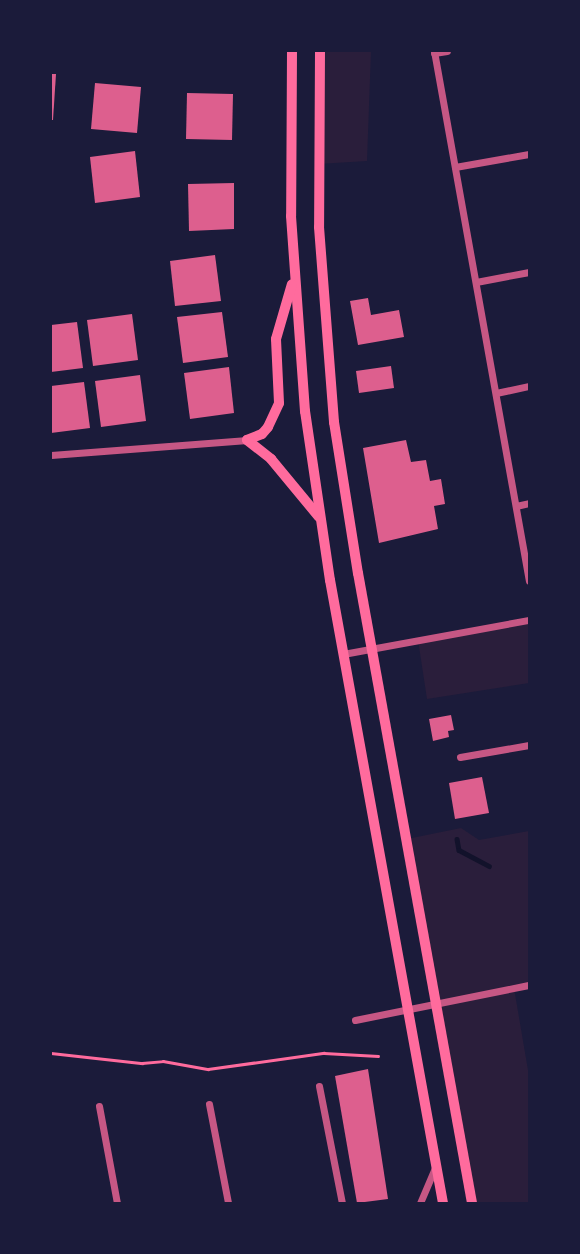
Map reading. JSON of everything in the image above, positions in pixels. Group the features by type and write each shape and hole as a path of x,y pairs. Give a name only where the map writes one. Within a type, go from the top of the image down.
{"main road":[{"path":"292,51 289,161 304,411 343,654 443,1203"},
{"path":"320,51 319,227 328,366 342,481 472,1203"},
{"path":"294,278 276,339 279,403 268,428 262,434 247,440 271,459 320,518"}],"street":[{"path":"447,51 434,52 529,581"},
{"path":"455,167 529,154"},
{"path":"476,282 529,272"},
{"path":"496,393 529,386"},
{"path":"51,455 247,440"},
{"path":"516,506 529,503"},
{"path":"343,654 529,620"},
{"path":"460,757 529,745"},
{"path":"355,1020 529,985"},
{"path":"319,1086 342,1203"},
{"path":"209,1104 228,1203"},
{"path":"99,1106 117,1203"},
{"path":"420,1203 436,1164"}],"path":[{"path":"51,1053 142,1063 163,1061 208,1069 324,1053 378,1056"}],"shaded area":[{"path":"320,51 371,51 367,161 318,164"},
{"path":"529,620 529,683 427,699 418,640"},
{"path":"461,828 479,840 529,831 529,985 514,988 529,1076 529,1203 472,1203 407,839"}],"building":[{"path":"51,74 56,74 53,120 51,120"},
{"path":"95,83 141,87 137,133 91,129"},
{"path":"187,93 233,94 232,140 186,139"},
{"path":"135,151 140,197 95,203 90,157"},
{"path":"234,183 234,229 189,231 188,184"},
{"path":"215,255 221,301 175,306 170,261"},
{"path":"368,298 371,315 399,310 404,337 358,345 350,301"},
{"path":"222,312 228,357 183,363 177,317"},
{"path":"132,314 138,360 93,366 87,320"},
{"path":"77,322 83,368 51,372 51,325"},
{"path":"391,366 394,388 359,393 356,371"},
{"path":"229,367 234,413 190,419 184,373"},
{"path":"140,375 146,421 101,427 95,381"},
{"path":"84,382 90,428 51,433 51,386"},
{"path":"406,440 411,462 426,460 430,481 441,479 445,504 434,506 438,529 379,543 363,448"},
{"path":"451,715 454,730 448,731 449,737 433,741 429,719"},
{"path":"482,777 489,813 455,819 449,783"},
{"path":"368,1069 388,1199 357,1203 335,1076"}],"waterway":[{"path":"457,839 459,850 489,866"}]}
